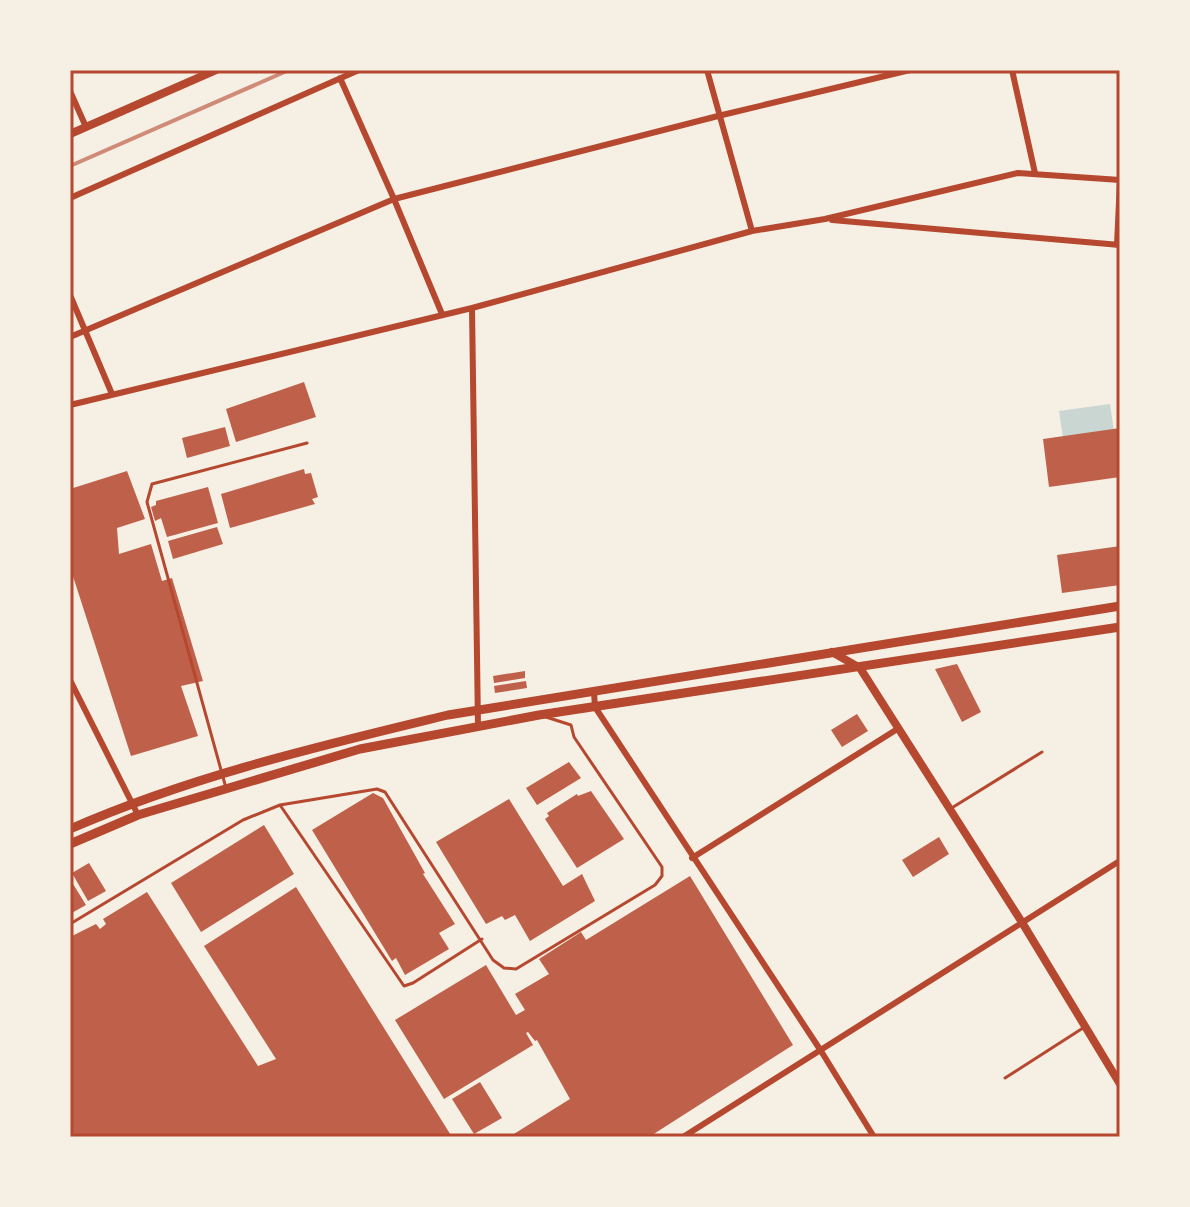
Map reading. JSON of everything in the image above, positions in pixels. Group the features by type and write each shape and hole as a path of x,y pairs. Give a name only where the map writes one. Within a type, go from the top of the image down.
{"main road":[{"path":"70,829 134,803 221,774 341,740 477,710 1120,606"},
{"path":"1061,614 1062,634"},
{"path":"70,844 138,815 360,749 539,715 1120,627"}],"street":[{"path":"70,134 201,73 216,70"},
{"path":"70,198 359,70"},
{"path":"707,70 752,231"},
{"path":"70,337 394,199 910,70"},
{"path":"1012,70 1035,173"},
{"path":"340,78 442,314"},
{"path":"70,91 86,127"},
{"path":"70,405 472,308 752,231 825,219 1018,173 1120,180 1119,245 825,219"},
{"path":"70,295 112,394"},
{"path":"472,308 478,726"},
{"path":"832,652 860,668 1023,924 1120,1084"},
{"path":"70,680 138,815"},
{"path":"594,692 595,707 874,1137"},
{"path":"692,858 899,728"},
{"path":"683,1137 1118,862"}],"lane":[{"path":"226,788 147,502 152,484 307,443"},
{"path":"70,924 243,820 280,805 369,789 385,792 493,960 504,968 516,969 655,885 662,876 662,867 574,737 571,725 539,715 536,699"},
{"path":"950,809 1042,752"},
{"path":"280,805 404,986 482,939"},
{"path":"1005,1078 1086,1026"}],"shaded area":[{"path":"1110,404 1114,431 1063,438 1059,411"}],"building":[{"path":"304,382 316,417 236,442 226,409"},
{"path":"225,427 230,446 187,458 182,438"},
{"path":"1120,428 1120,477 1049,487 1043,439"},
{"path":"304,469 305,474 311,473 318,497 312,499 315,504 230,528 221,494"},
{"path":"127,471 145,519 117,528 119,554 151,544 162,581 172,578 203,681 181,686 198,736 131,756 70,567 70,489"},
{"path":"208,487 218,523 167,537 161,518 155,521 151,507 156,505 156,501"},
{"path":"217,527 223,544 173,559 168,541"},
{"path":"1120,546 1120,585 1062,593 1057,555"},
{"path":"957,664 981,712 962,722 935,669"},
{"path":"525,671 525,678 494,683 493,676"},
{"path":"526,681 527,688 495,693 494,686"},
{"path":"857,714 868,731 842,747 831,730"},
{"path":"569,762 581,778 537,805 526,788"},
{"path":"591,791 624,839 577,868 545,819 549,816 547,813 577,794"},
{"path":"373,793 383,798 423,874 455,924 439,933 449,949 405,975 396,958 392,961 312,830"},
{"path":"509,799 563,886 582,874 595,901 530,941 515,915 505,920 502,916 486,924 436,842"},
{"path":"264,825 294,874 201,932 171,883"},
{"path":"939,837 949,854 913,877 902,860"},
{"path":"89,863 106,891 88,901 72,873"},
{"path":"690,876 793,1045 649,1137 509,1137 570,1099 537,1040 528,1032 533,1045 444,1099 395,1020 486,965 516,1015 525,1010 515,994 549,974 539,959 581,932 586,940"},
{"path":"70,879 86,905 70,914"},
{"path":"296,887 452,1137 70,1137 70,937 96,924 100,929 106,924 103,919 147,892 258,1066 276,1059 204,946"},
{"path":"480,1082 502,1118 474,1134 452,1099"}],"railway":[{"path":"70,166 289,70"}]}
